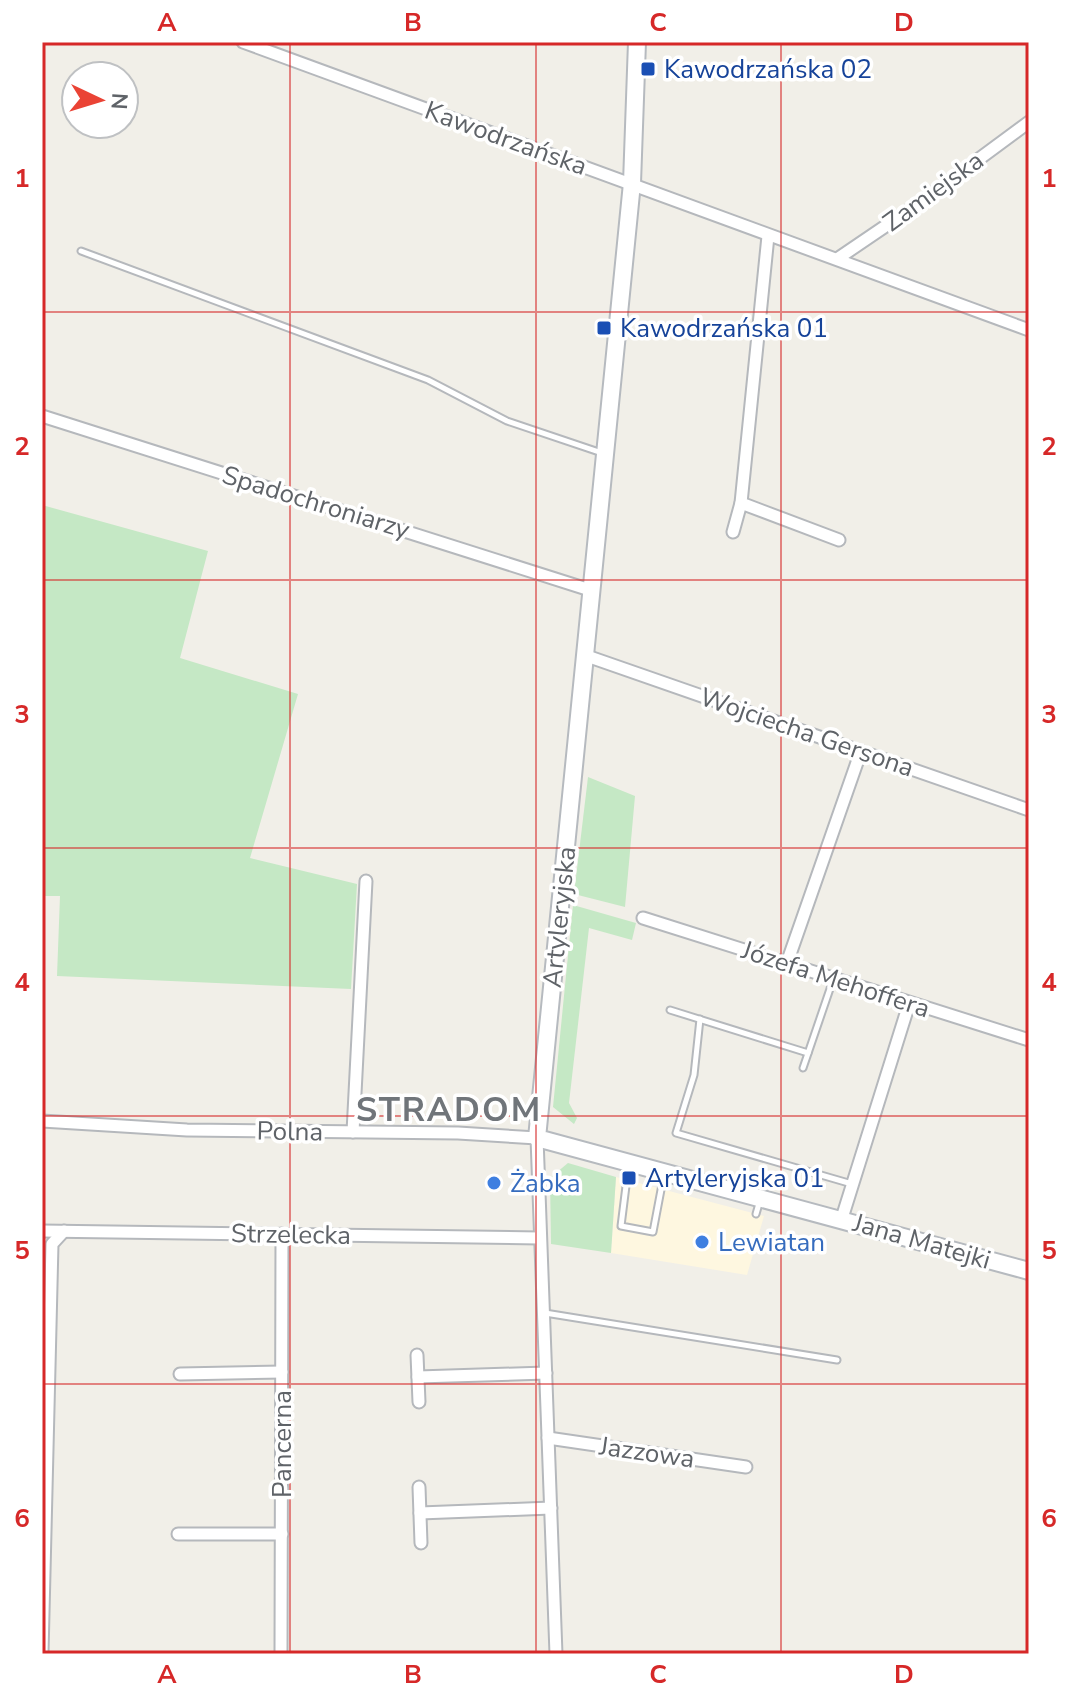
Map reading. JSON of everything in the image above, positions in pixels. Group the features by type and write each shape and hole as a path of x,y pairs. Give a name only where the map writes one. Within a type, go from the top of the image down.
{"street":[{"name":"Kawodrzańska","path":"243,42 1029,330"},
{"name":"Artyleryjska","path":"556,1654 537,1138 632,183 637,42"},
{"name":"Zamiejska","path":"837,259 1029,122"},
{"path":"733,532 741,503 768,236"},
{"name":"Spadochroniarzy","path":"42,416 590,590"},
{"path":"741,503 839,540"},
{"name":"Wojciecha Gersona","path":"584,655 1029,810"},
{"path":"787,963 861,751"},
{"path":"353,1132 366,881"},
{"name":"Józefa Mehoffera","path":"643,918 1029,1040"},
{"path":"842,1218 909,1004"},
{"name":"Polna","path":"42,1121 187,1130 458,1133 537,1138"},
{"name":"Jana Matejki","path":"537,1138 1029,1271"},
{"name":"Strzelecka","path":"42,1231 539,1238"},
{"path":"42,1654 52,1244 64,1231"},
{"name":"Pancerna","path":"281,1654 282,1234"},
{"path":"417,1355 419,1402"},
{"path":"180,1374 282,1372"},
{"path":"418,1377 546,1373"},
{"name":"Jazzowa","path":"548,1438 746,1467"},
{"path":"419,1487 421,1543"},
{"path":"420,1513 551,1508"},
{"path":"178,1534 282,1534"}],"lane":[{"path":"81,251 428,380 507,421 604,454"},
{"path":"803,1068 834,979"},
{"path":"670,1010 808,1053"},
{"path":"700,1019 694,1075 676,1133 853,1184"},
{"path":"626,1186 621,1226 653,1232 664,1171"},
{"path":"756,1214 761,1197"},
{"path":"544,1312 837,1360"}],"shaded area":[{"path":"616,1177 764,1216 747,1275 611,1253"}],"green space":[{"path":"42,505 208,551 180,658 298,694 250,858 357,884 351,989 57,976 60,896 42,896"},
{"path":"588,777 635,796 625,907 574,894"},
{"path":"573,905 636,923 632,940 589,928 569,1103 577,1118 574,1124 553,1107"},
{"path":"568,1163 616,1177 611,1253 551,1244 550,1178"}],"place":[{"name":"Kawodrzańska 02","path":"648,69"},
{"name":"Kawodrzańska 01","path":"604,328"},
{"name":"Artyleryjska 01","path":"629,1178"},
{"name":"Żabka","path":"494,1183"},
{"name":"Lewiatan","path":"702,1242"}],"district":[{"name":"STRADOM","path":"449,1109"}]}
